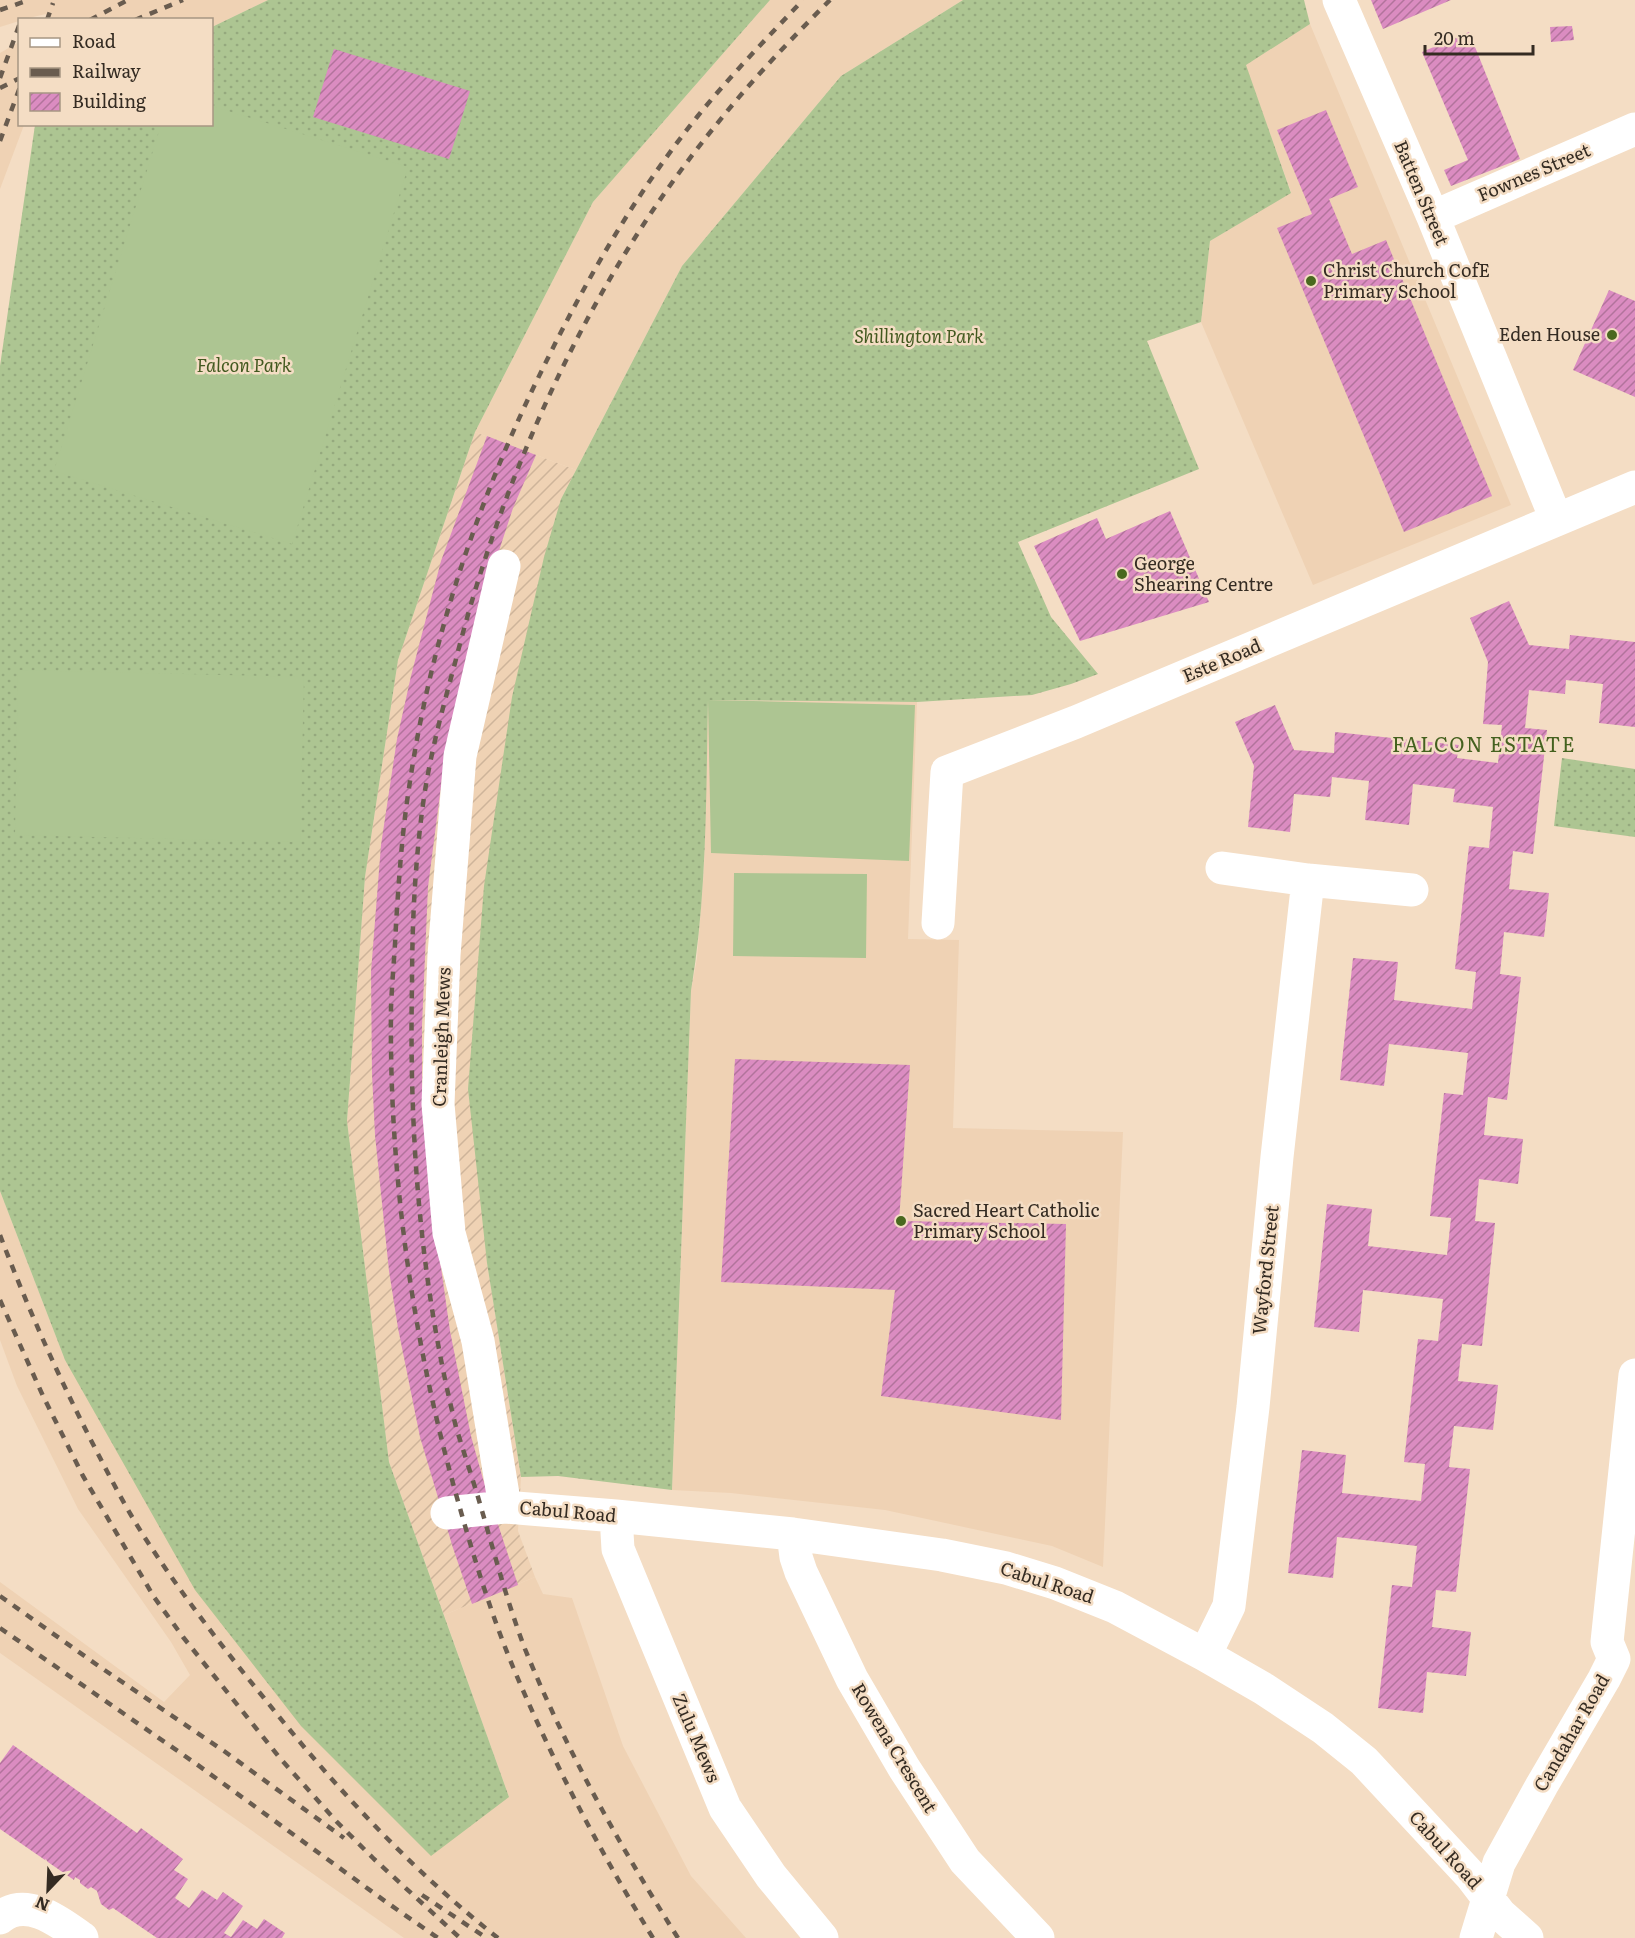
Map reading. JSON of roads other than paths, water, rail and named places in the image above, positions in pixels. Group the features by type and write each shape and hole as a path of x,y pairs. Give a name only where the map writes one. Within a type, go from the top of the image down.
{"street":[{"name":"Batten Street","path":"1339,0 1433,217 1556,519"},
{"name":"Fownes Street","path":"1433,217 1635,129"},
{"name":"Este Road","path":"939,923 947,772 1076,722 1635,487"},
{"name":"Cranleigh Mews","path":"504,566 460,756 444,955 438,1104 449,1233 478,1341 505,1507"},
{"path":"1222,868 1308,880 1413,890"},
{"name":"Wayford Street","path":"1205,1655 1228,1606 1253,1407 1277,1157 1308,880"},
{"name":"Candahar Road","path":"1476,1938 1486,1898 1499,1863 1605,1679 1625,1662 1607,1642 1634,1392"},
{"name":"Cabul Road","path":"447,1513 505,1507 792,1534 942,1555 1016,1571 1055,1583 1115,1607 1205,1655 1264,1689 1323,1728 1364,1761 1471,1876 1500,1914 1527,1938"},
{"name":"Zulu Mews","path":"616,1516 618,1549 725,1808 771,1876 822,1938"},
{"name":"Rowena Crescent","path":"792,1534 796,1557 852,1679 904,1768 965,1861 1038,1938"},
{"path":"0,1918 4,1914 23,1908 53,1917 82,1938"}],"railway":[{"path":"0,10 29,0"},
{"path":"94,18 128,0"},
{"path":"140,18 183,0"},
{"path":"653,1938 578,1805 513,1667 474,1555 439,1428 415,1309 406,1249 394,1129 391,1008 400,873 418,733 443,625 478,520 519,418 559,335 613,238 653,176 710,102 803,0"},
{"path":"678,1938 595,1797 541,1687 512,1611 456,1427 425,1263 415,1153 412,1042 416,868 430,763 475,591 498,520 557,380 591,312 629,247 671,184 743,93 830,0"},
{"path":"48,18 53,3"},
{"path":"0,78 18,28"},
{"path":"0,88 18,79"},
{"path":"0,141 18,92"},
{"path":"0,1235 33,1317 83,1424 133,1519 175,1582 249,1679 345,1794 403,1855 498,1938"},
{"path":"0,1300 43,1396 83,1476 154,1597 279,1757 337,1822 460,1938"},
{"path":"0,1596 224,1751 344,1838"},
{"path":"0,1628 195,1763 438,1938"},
{"path":"422,1895 482,1935"}],"place":[{"name":"Christ Church CofE Primary School","path":"1311,281"},
{"name":"Eden House","path":"1612,335"},
{"name":"George Shearing Centre","path":"1122,574"},
{"name":"Sacred Heart Catholic Primary School","path":"901,1221"}],"district":[{"name":"FALCON ESTATE","path":"1484,745"}],"park label":[{"name":"Shillington Park","path":"919,337"},
{"name":"Falcon Park","path":"244,366"}]}
